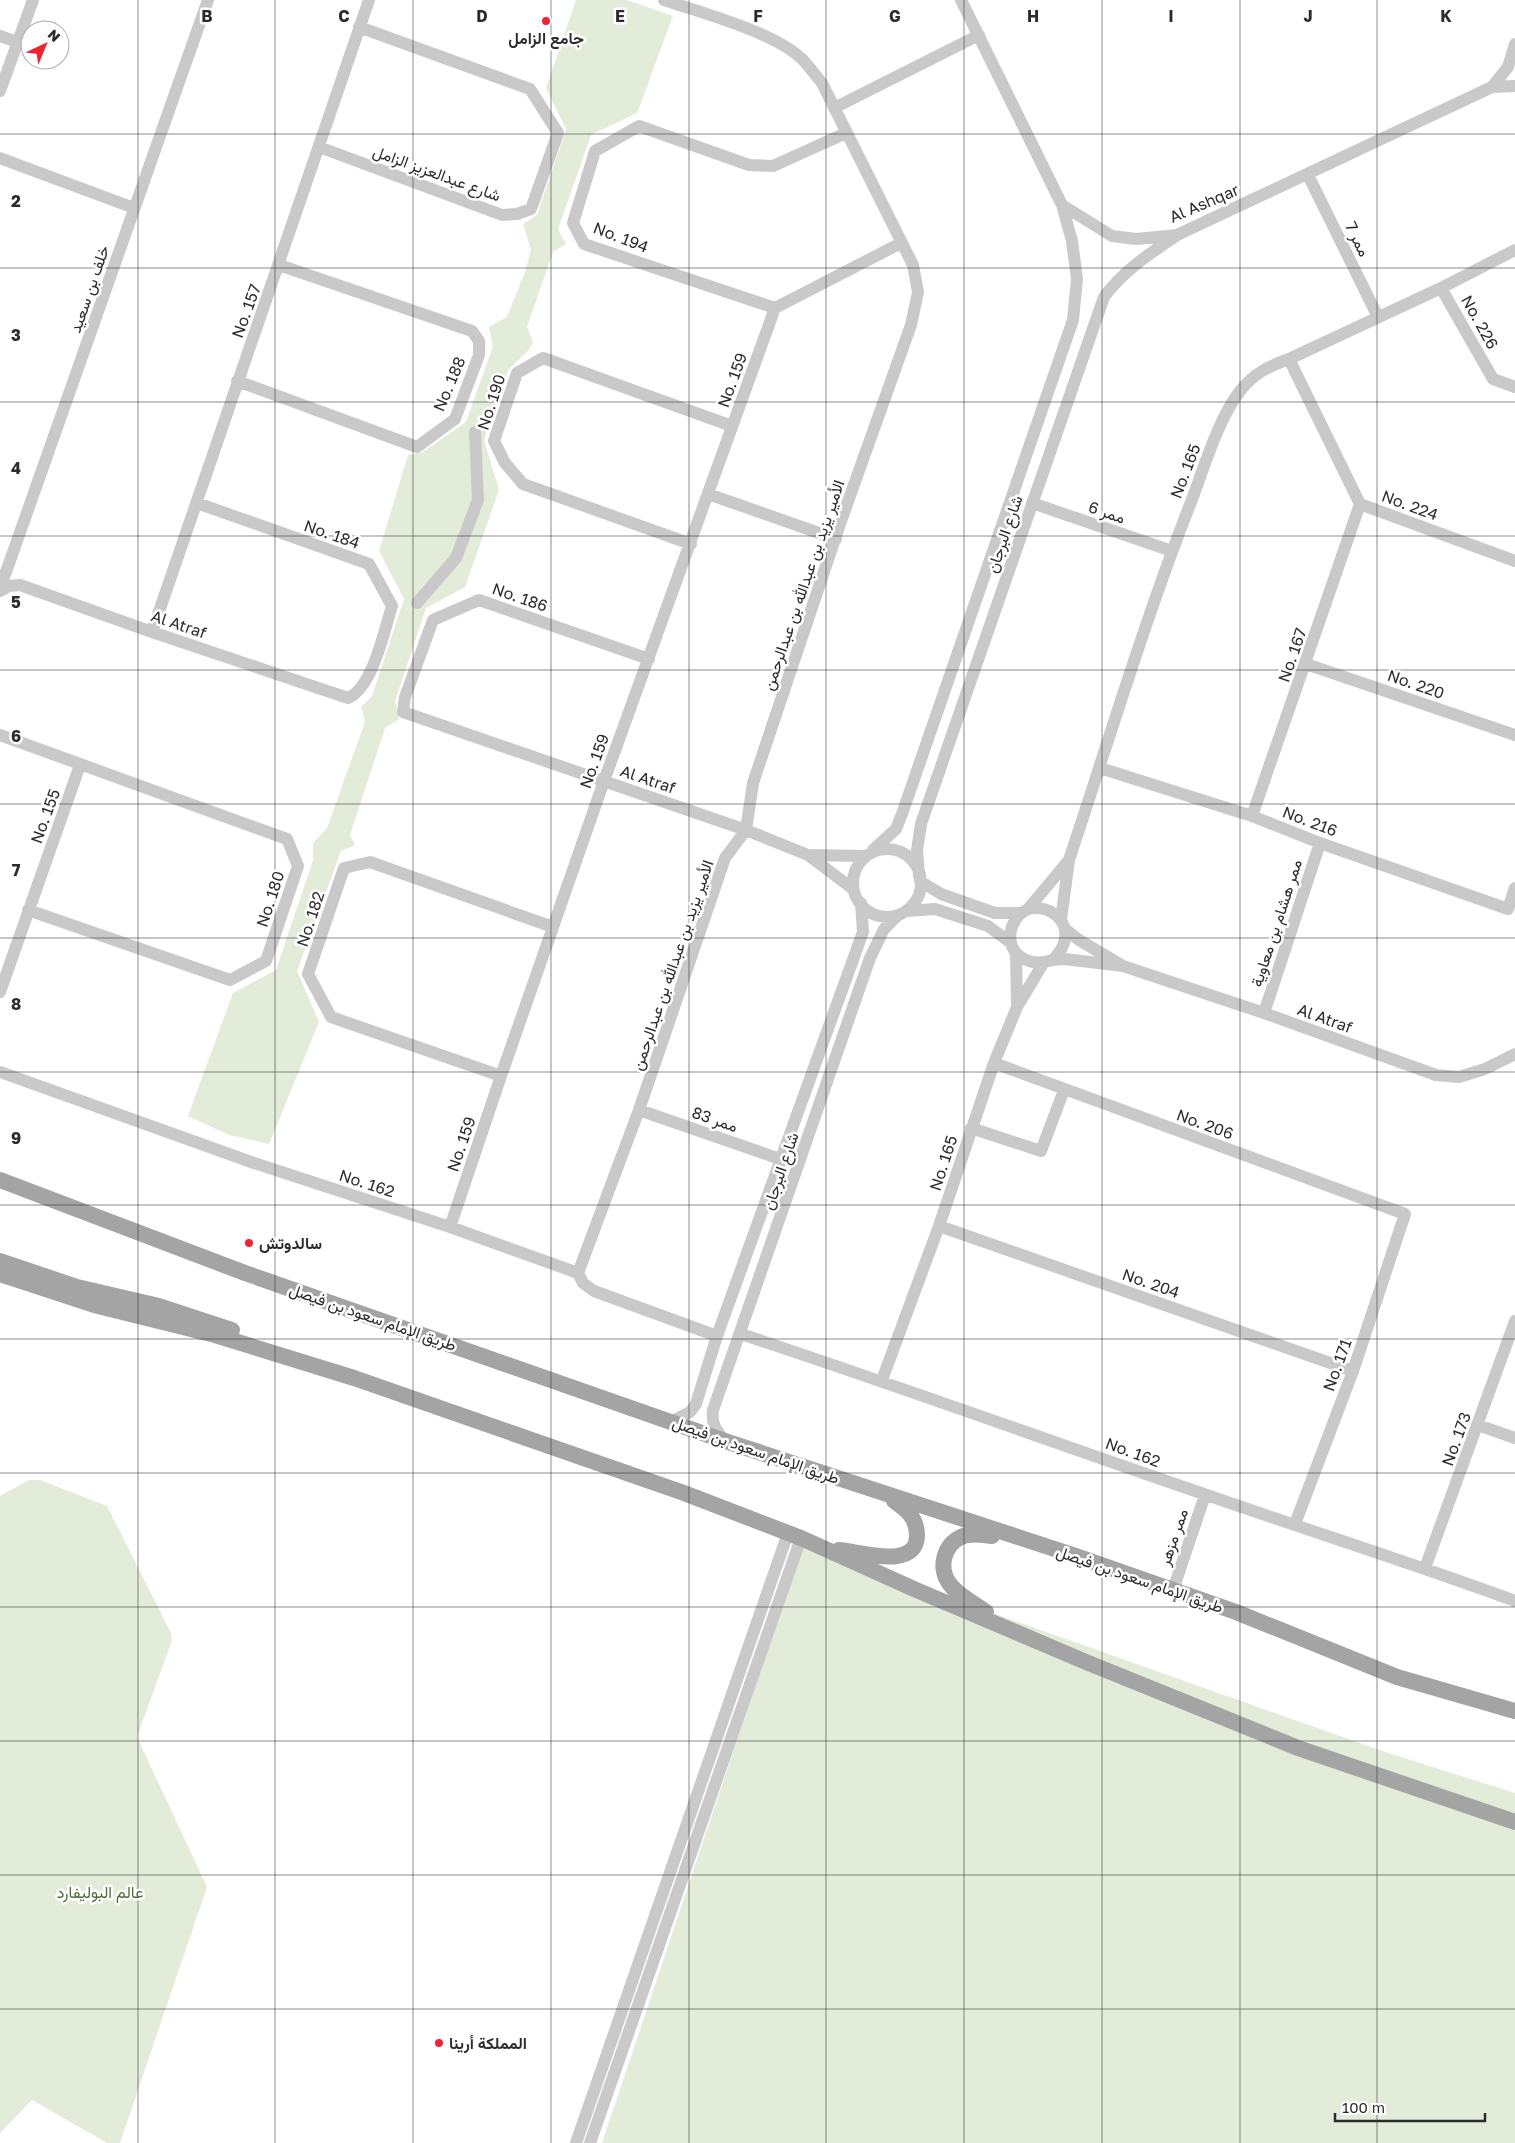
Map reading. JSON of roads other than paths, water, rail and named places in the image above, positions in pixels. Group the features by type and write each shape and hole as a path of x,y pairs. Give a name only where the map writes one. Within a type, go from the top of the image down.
{"main road":[{"name":"طريق الإمام سعود بن فيصل","path":"0,1180 245,1273 725,1441 1051,1548 1236,1612 1397,1678 1515,1711"},
{"path":"0,1261 77,1287 159,1306 214,1323 265,1343 309,1364"},
{"path":"0,1274 130,1315 215,1335 309,1364 475,1419 684,1493 826,1549 1014,1631 1298,1748 1515,1822"},
{"path":"826,1549 858,1552 886,1558 901,1556 912,1550 917,1541 914,1518 906,1509 882,1493"},
{"path":"1014,1631 957,1592 949,1584 944,1575 943,1560 946,1550 962,1536 974,1534 994,1536 1051,1548"}],"street":[{"path":"0,91 33,0"},
{"name":"خلف بن سعيد","path":"0,590 208,0"},
{"name":"No. 157","path":"152,632 369,0"},
{"name":"الأمير يزيد بن عبدالله بن عبدالرحمن","path":"578,1273 639,1110 725,858 746,830 753,783 911,325 918,292 913,265 822,82 801,58 780,44 758,33 664,0"},
{"path":"961,0 1062,205"},
{"name":"شارع عبدالعزيز الزامل","path":"319,147 502,215 517,214 531,209 558,133 530,89 359,27"},
{"path":"0,36 17,42"},
{"path":"834,108 979,36"},
{"name":"Al Ashqar","path":"1062,205 1112,236 1136,239 1177,235 1492,87 1508,67 1515,44"},
{"path":"1492,87 1515,86"},
{"name":"No. 194","path":"775,308 584,244 573,223 595,151 639,126 749,165 774,166 846,133"},
{"path":"0,158 134,208"},
{"name":"ممر 7","path":"1308,174 1378,317"},
{"name":"شارع البرجان","path":"853,889 852,877 869,853 896,830 1073,320 1077,279 1072,240 1062,205"},
{"name":"شارع البرجان","path":"725,1441 714,1428 713,1410 741,1334 870,958 884,929 919,897 922,888 919,878 917,850 921,824 1104,298 1116,281 1146,255 1177,235"},
{"path":"775,308 901,243"},
{"name":"No. 165","path":"1069,860 1172,551 1219,429 1239,393 1254,376 1272,365 1290,360 1441,288 1515,250"},
{"name":"No. 188","path":"237,382 417,447 456,419 479,355 479,341 472,331 279,265"},
{"name":"No. 226","path":"1441,288 1493,379 1515,387"},
{"name":"No. 159","path":"450,1227 604,781 775,308"},
{"name":"No. 190","path":"691,544 523,484 505,463 494,441 517,372 542,358 732,426"},
{"name":"No. 224","path":"1290,360 1360,504 1515,560"},
{"path":"417,603 456,558 478,500 475,432"},
{"path":"708,494 836,539"},
{"name":"No. 184","path":"197,503 369,564 392,606 368,676 357,694 348,698"},
{"name":"ممر 6","path":"1032,504 1172,551"},
{"name":"No. 167","path":"1252,816 1360,504"},
{"name":"Al Atraf","path":"0,590 9,586 20,585 348,698"},
{"name":"No. 186","path":"420,717 403,712 405,697 433,620 479,600 649,659"},
{"name":"No. 220","path":"1306,664 1515,735"},
{"name":"Al Atraf","path":"420,717 746,830 808,855"},
{"name":"No. 180","path":"0,735 288,839 298,866 266,961 230,980 28,910"},
{"name":"No. 155","path":"0,992 80,765"},
{"name":"No. 216","path":"1100,768 1252,816 1320,843 1508,909 1515,888"},
{"name":"ممر هشام بن معاوية","path":"1264,1013 1320,843"},
{"path":"808,855 869,853 890,849 902,852 910,859 919,878 941,894 995,913 1024,911 1037,907 1046,908 1054,912 1063,924"},
{"path":"808,855 853,889 862,903 879,915 935,909 988,926 1026,960 1035,963 1048,961"},
{"path":"1014,948 1010,929 1013,920 1024,911 1069,860"},
{"path":"1017,1007 1048,961 1064,945 1063,924 1069,860"},
{"name":"No. 182","path":"501,1076 331,1018 308,974 344,868 370,862 554,927"},
{"name":"شارع البرجان","path":"672,1421 690,1412 696,1404 717,1336 863,932 862,903"},
{"name":"Al Atraf","path":"1063,924 1080,940 1123,966"},
{"name":"No. 165","path":"882,1380 939,1226 994,1063 1017,1007 1014,948"},
{"name":"Al Atraf","path":"1048,961 1064,959 1123,966 1264,1013 1436,1076 1459,1077 1485,1069 1515,1054"},
{"name":"No. 206","path":"994,1063 1405,1214"},
{"name":"No. 162","path":"0,1072 254,1163 450,1227 578,1273 583,1283 594,1291 717,1336"},
{"path":"971,1128 1041,1151 1064,1090"},
{"name":"ممر 83","path":"639,1110 780,1159"},
{"name":"No. 171","path":"1295,1524 1353,1371 1405,1214"},
{"name":"No. 204","path":"939,1226 1353,1371"},
{"name":"No. 173","path":"1425,1568 1515,1321"},
{"name":"No. 162","path":"741,1334 882,1380 1205,1495 1425,1568 1515,1601"},
{"path":"1478,1426 1515,1438"},
{"name":"ممر مزهر","path":"1173,1590 1205,1495"},
{"path":"576,2143 794,1536"},
{"path":"590,2143 794,1536"}],"place":[{"name":"جامع الزامل","path":"546,21"},
{"name":"سالدوتش","path":"249,1243"},
{"name":"المملكة أرينا","path":"439,2043"}],"park label":[{"name":"عالم البوليفارد","path":"100,1892"}]}
